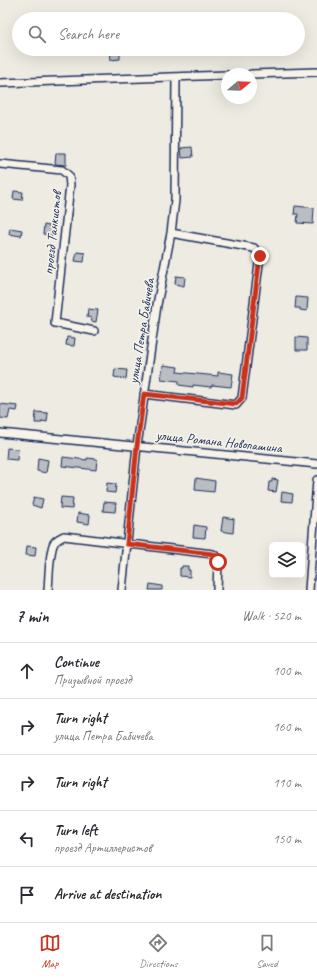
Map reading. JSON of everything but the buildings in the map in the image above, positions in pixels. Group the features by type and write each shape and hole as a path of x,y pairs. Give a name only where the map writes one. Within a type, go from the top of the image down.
{"street":[{"path":"257,74 317,72"},
{"path":"0,83 221,75"},
{"name":"улица Петра Бабичева","path":"122,590 137,446 156,305 171,233 176,200 176,77"},
{"name":"проезд Танкистов","path":"0,164 62,170 69,176 70,185 55,323 94,330"},
{"path":"144,394 236,404 242,398 245,382 260,256 254,248 171,233"},
{"name":"улица Романа Новопашина","path":"0,433 317,464"},
{"path":"308,590 317,480"},
{"path":"48,590 51,550 54,544 64,536 213,554 217,557 218,562 217,590"}],"route":[{"path":"218,562 217,557 213,554 127,544 144,394 236,404 242,398 260,256"}]}
